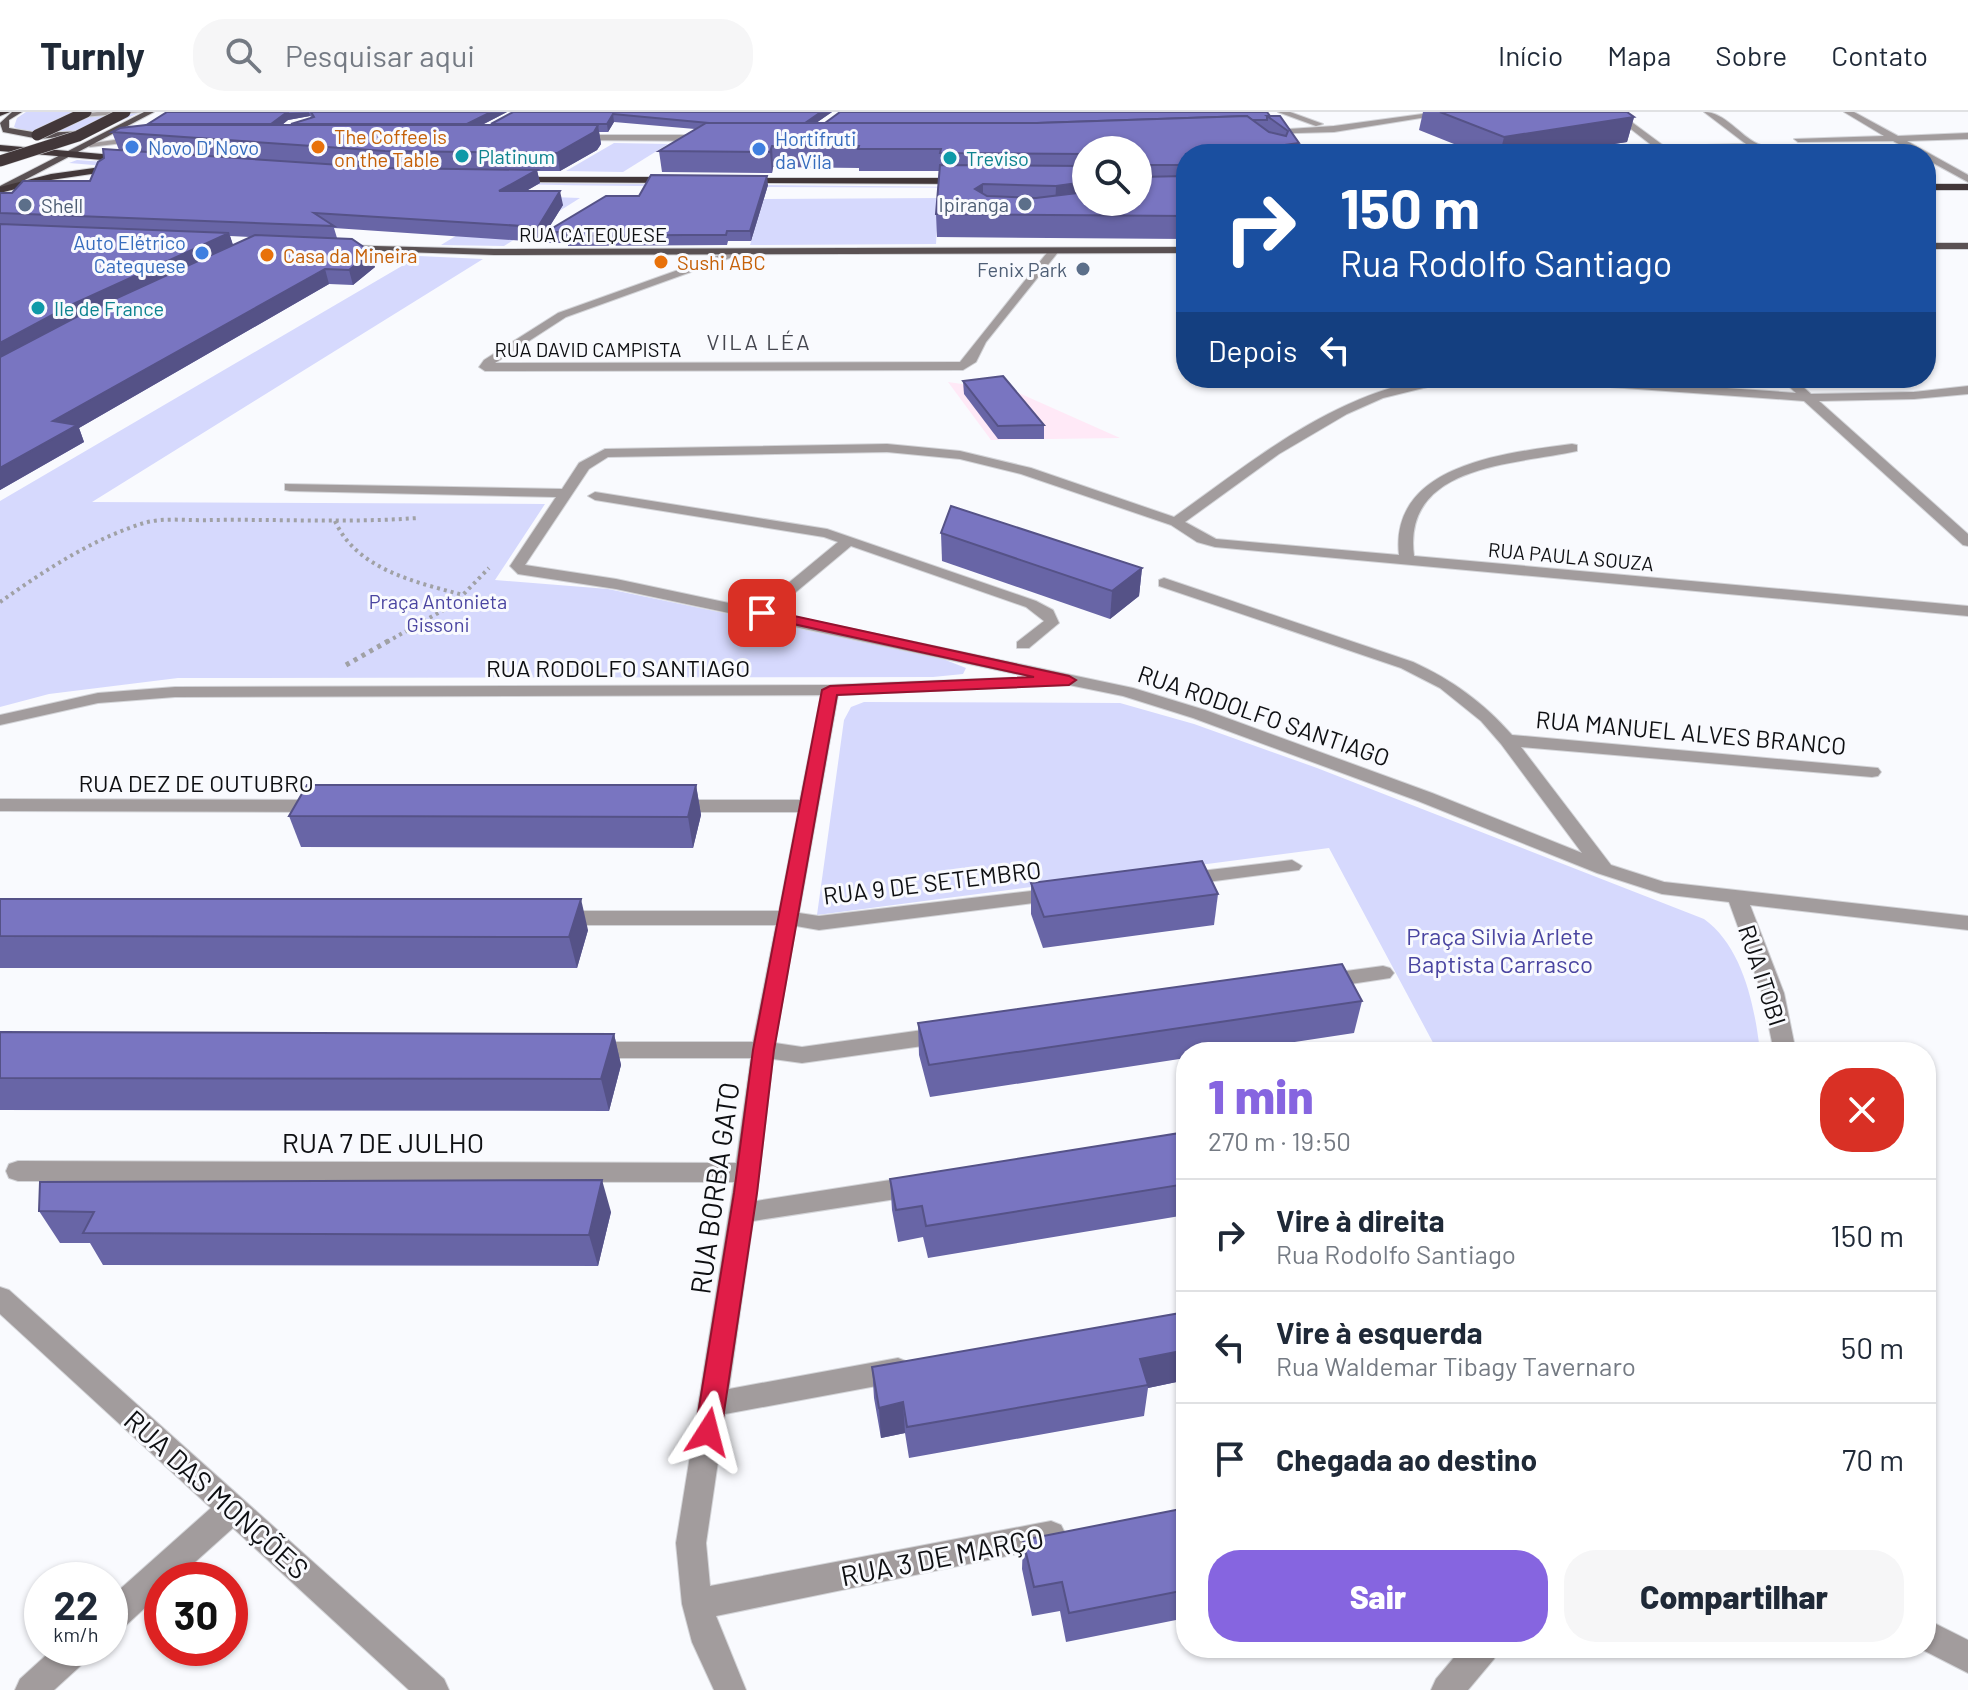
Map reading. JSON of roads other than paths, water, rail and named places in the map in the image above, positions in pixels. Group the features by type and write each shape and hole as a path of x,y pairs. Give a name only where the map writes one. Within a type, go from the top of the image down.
{"highway":[{"path":"1,153 86,112"},
{"path":"1,153 69,139 125,112"},
{"path":"1,153 70,154 153,161"},
{"path":"1,153 48,165 132,173"},
{"path":"0,190 51,177 101,170"},
{"path":"680,191 494,184 691,180"},
{"path":"975,192 725,186 991,181"},
{"path":"1936,187 1968,187"},
{"path":"1936,198 1968,198"}],"main road":[{"path":"18,112 2,125 6,130 22,135 63,136 122,128"},
{"path":"0,190 150,112"},
{"path":"1936,246 1968,246"},
{"name":"RUA CATEQUESE","path":"332,247 466,252 734,253 1176,250"}],"street":[{"path":"71,116 138,112"},
{"path":"1282,112 1334,129"},
{"path":"1252,135 1334,129 1454,112"},
{"path":"1613,112 1655,144"},
{"path":"1708,112 1753,143"},
{"path":"1848,112 1906,144"},
{"path":"90,144 152,137 122,128"},
{"path":"1791,139 1968,136"},
{"path":"561,138 714,138"},
{"path":"1743,144 1777,140"},
{"path":"1936,161 1968,179"},
{"path":"0,198 16,201"},
{"name":"RUA DAVID CAMPISTA","path":"734,253 551,320 485,367 960,366 972,359 981,341 1054,251"},
{"path":"1176,522 1342,409 1396,388"},
{"path":"1644,388 1810,399 1906,397 1968,390"},
{"path":"1797,388 1968,542"},
{"name":"RUA PAULA SOUZA","path":"762,613 616,584 518,569 520,561 564,493 591,460 617,451 906,448 960,455 1014,468 1176,522 1202,539 1215,543 1968,611"},
{"path":"1407,561 1407,520 1418,500 1450,476 1507,457 1572,448"},
{"path":"290,487 564,493"},
{"path":"595,496 800,528 849,540 1043,610 1051,616 1051,623 1023,645"},
{"path":"762,613 849,540"},
{"name":"RUA MANUEL ALVES BRANCO","path":"1164,583 1407,665 1463,695 1507,740 1604,869"},
{"path":"762,613 1069,680"},
{"name":"RUA RODOLFO SANTIAGO","path":"0,720 98,698 175,692 830,690 1069,680 1127,692 1199,714 1425,797 1604,869 1662,888 1968,923"},
{"name":"RUA BORBA GATO","path":"730,1690 708,1642 697,1604 691,1543 748,1173 763,1050 830,690"},
{"name":"RUA MANUEL ALVES BRANCO","path":"1507,740 1872,772"},
{"name":"RUA DEZ DE OUTUBRO","path":"0,793 8,805 333,806"},
{"path":"650,806 808,806"},
{"path":"1166,881 1292,866"},
{"name":"RUA 9 DE SETEMBRO","path":"536,917 788,918 819,923 1071,892"},
{"name":"RUA ITOBI","path":"1738,899 1773,993 1783,1042"},
{"path":"1305,984 1383,973"},
{"path":"572,1050 763,1050 802,1055 959,1033"},
{"name":"RUA 7 DE JULHO","path":"18,1171 748,1173"},
{"path":"742,1213 941,1182"},
{"name":"RUA DAS MONÇÕES","path":"0,1298 433,1690"},
{"path":"713,1404 926,1365"},
{"path":"128,1603 233,1508"},
{"name":"RUA 3 DE MARÇO","path":"697,1604 1079,1529"},
{"path":"1936,1640 1968,1657"},
{"path":"1447,1690 1474,1658"},
{"path":"31,1690 57,1666"}],"place":[{"name":"Novo D' Novo","path":"132,147"},
{"name":"The Coffee is on the Table","path":"318,147"},
{"name":"Hortifruti da Vila","path":"759,149"},
{"name":"Platinum","path":"462,156"},
{"name":"Treviso","path":"950,158"},
{"name":"Ipiranga","path":"1025,204"},
{"name":"Shell","path":"25,205"},
{"name":"Auto Elétrico Catequese","path":"202,253"},
{"name":"Casa da Mineira","path":"267,255"},
{"name":"Sushi ABC","path":"661,262"},
{"name":"Fenix Park","path":"1083,269"},
{"name":"Ile de France","path":"38,308"}],"district":[{"name":"VILA LÉA","path":"759,341"}],"park label":[{"name":"Praça Antonieta Gissoni","path":"438,612"},
{"name":"Praça Silvia Arlete Baptista Carrasco","path":"1500,949"}]}
